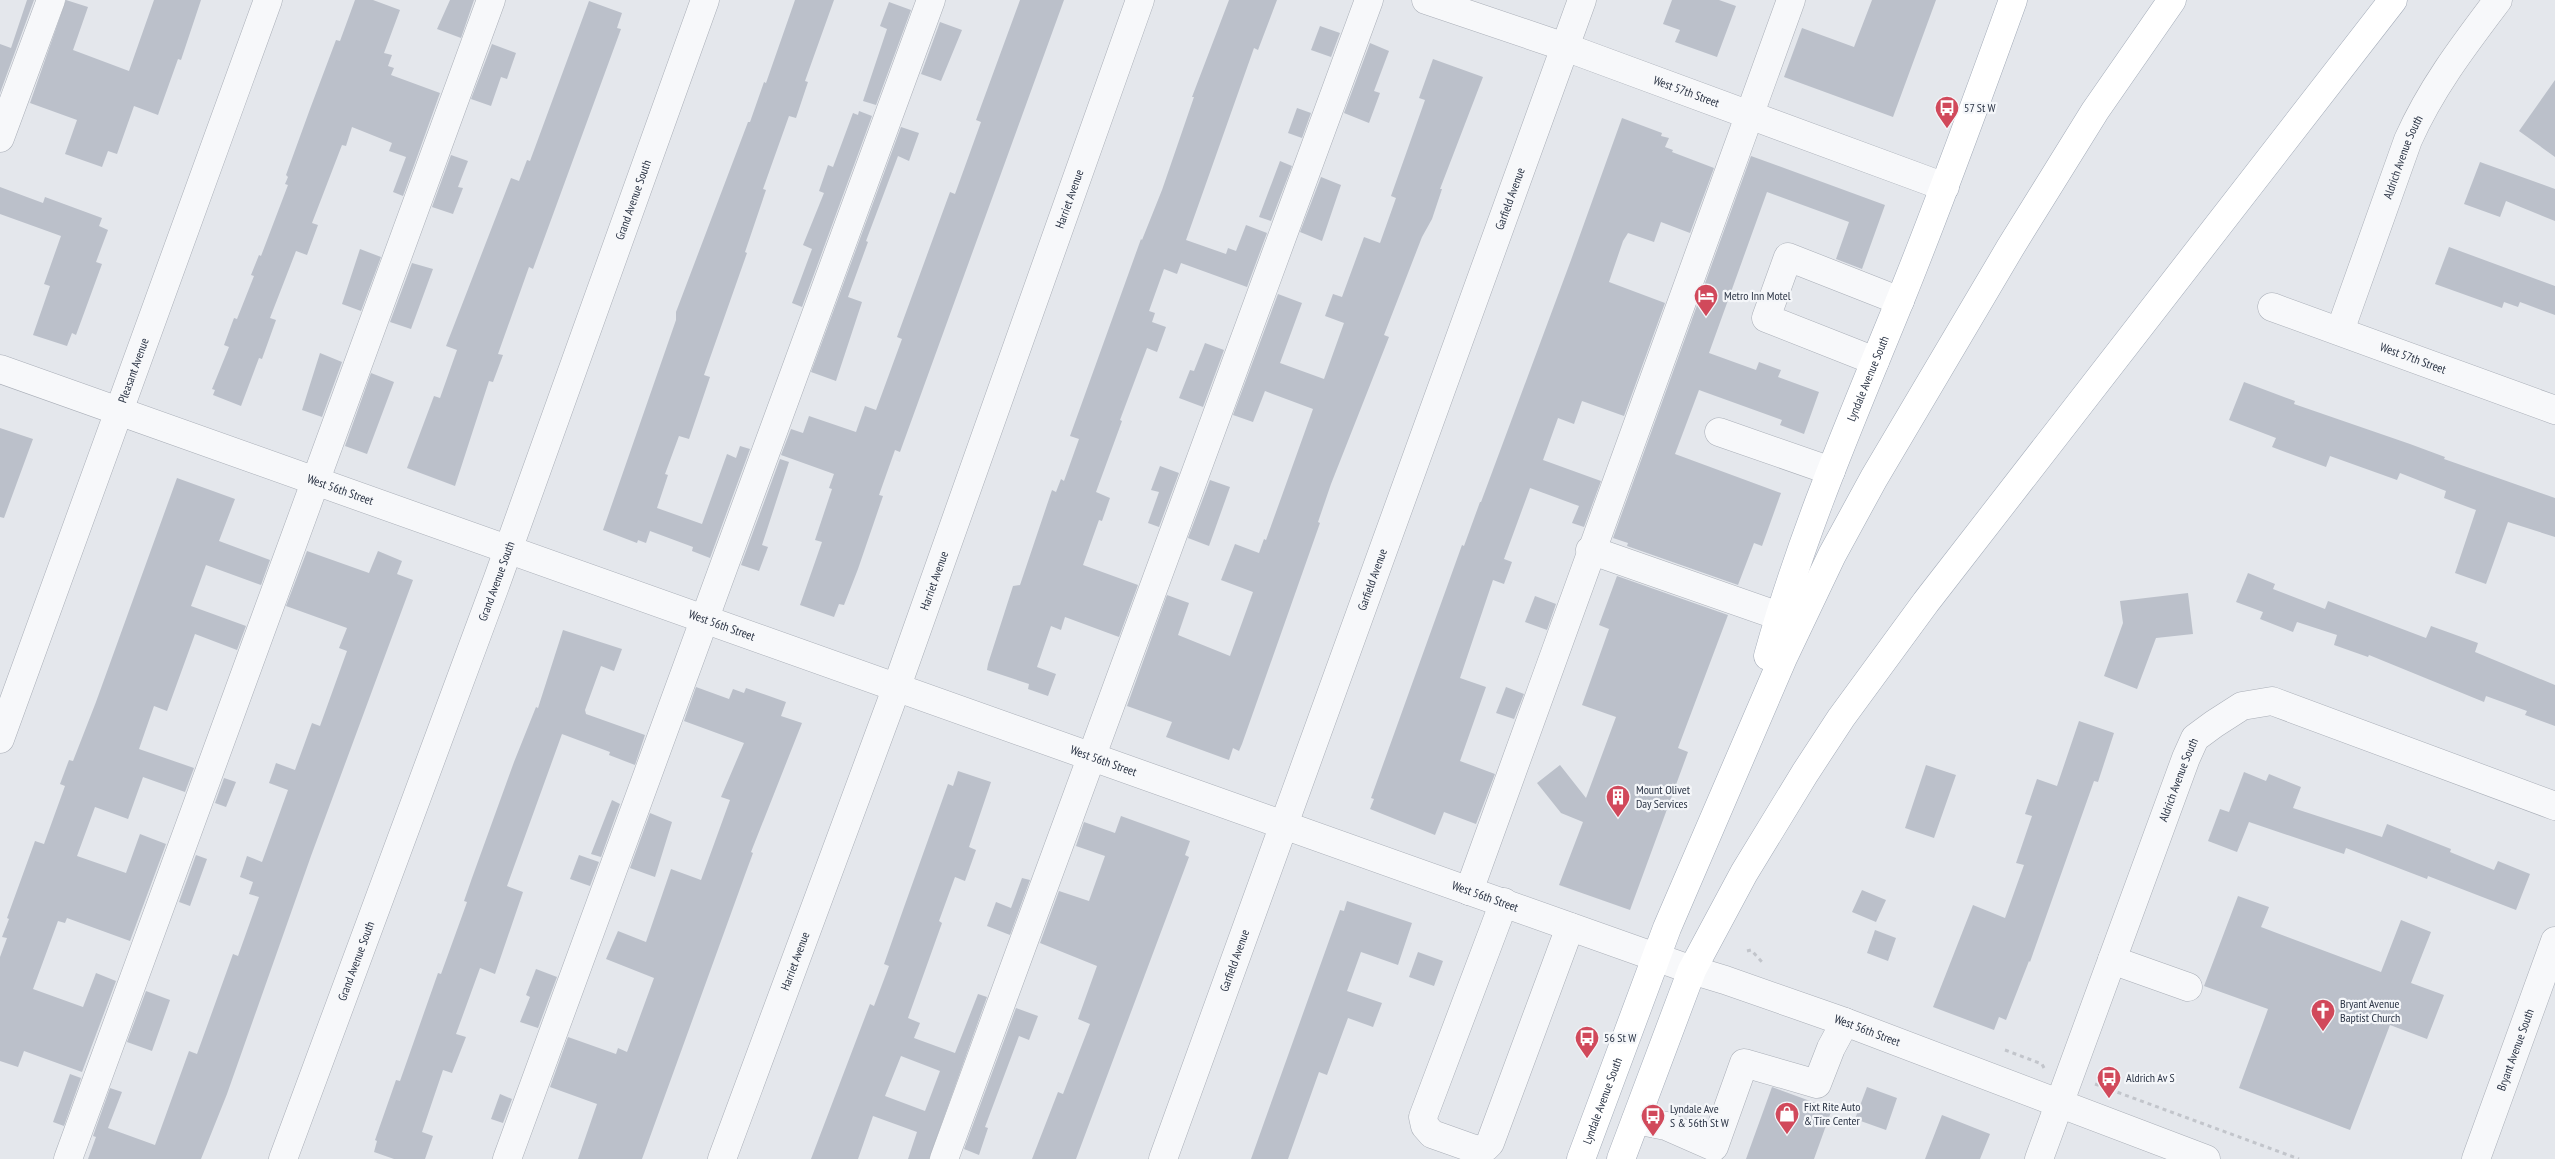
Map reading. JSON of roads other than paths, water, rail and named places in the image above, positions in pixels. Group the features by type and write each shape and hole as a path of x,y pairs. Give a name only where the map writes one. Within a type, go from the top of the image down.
{"main road":[{"name":"Lyndale Avenue South","path":"1580,1159 1655,957 1739,762 1789,620 1802,548 1874,360 1900,301 1945,187 2013,0"},
{"path":"1789,620 1858,506 1951,345 2095,111 2172,0"},
{"path":"1621,1159 1692,970 1777,818 1830,734 1878,666 2393,0"}],"street":[{"path":"0,138 51,0"},
{"name":"Pleasant Avenue","path":"0,739 268,0"},
{"path":"68,1159 491,0"},
{"name":"Grand Avenue South","path":"283,1159 507,551 705,0"},
{"path":"507,1159 930,0"},
{"name":"Harriet Avenue","path":"722,1159 896,688 1140,0"},
{"path":"944,1159 1368,0"},
{"name":"West 57th Street","path":"1426,0 1564,47 1945,187"},
{"name":"Garfield Avenue","path":"1163,1159 1582,0"},
{"path":"1469,891 1590,550 1791,0"},
{"name":"Aldrich Avenue South","path":"2340,331 2420,112 2457,53 2498,0"},
{"path":"1874,360 1766,318 1788,257 1900,301"},
{"name":"West 57th Street","path":"2272,307 2555,410"},
{"name":"West 56th Street","path":"0,370 1090,758 1845,1022 2059,1105 2206,1159"},
{"path":"1719,432 1831,471"},
{"path":"1590,550 1789,620"},
{"name":"Aldrich Avenue South","path":"2039,1159 2195,738 2242,706 2272,701 2555,806"},
{"path":"1504,902 1423,1117 1425,1126 1432,1134 1477,1150 1486,1147 1490,1143 1570,927"},
{"name":"Bryant Avenue South","path":"2476,1159 2555,941"},
{"path":"2112,960 2188,987"},
{"path":"1636,1120 1666,1126 1714,1147 1744,1063 1817,1084 1831,1048 1845,1022"}],"place":[{"name":"57 St W","path":"1947,129"},
{"name":"Metro Inn Motel","path":"1706,317"},
{"name":"Mount Olivet Day Services","path":"1618,818"},
{"name":"Bryant Avenue Baptist Church","path":"2323,1032"},
{"name":"56 St W","path":"1587,1059"},
{"name":"Aldrich Av S","path":"2109,1099"},
{"name":"Fixt Rite Auto & Tire Center","path":"1787,1135"},
{"name":"Lyndale Ave S & 56th St W","path":"1653,1137"}]}
